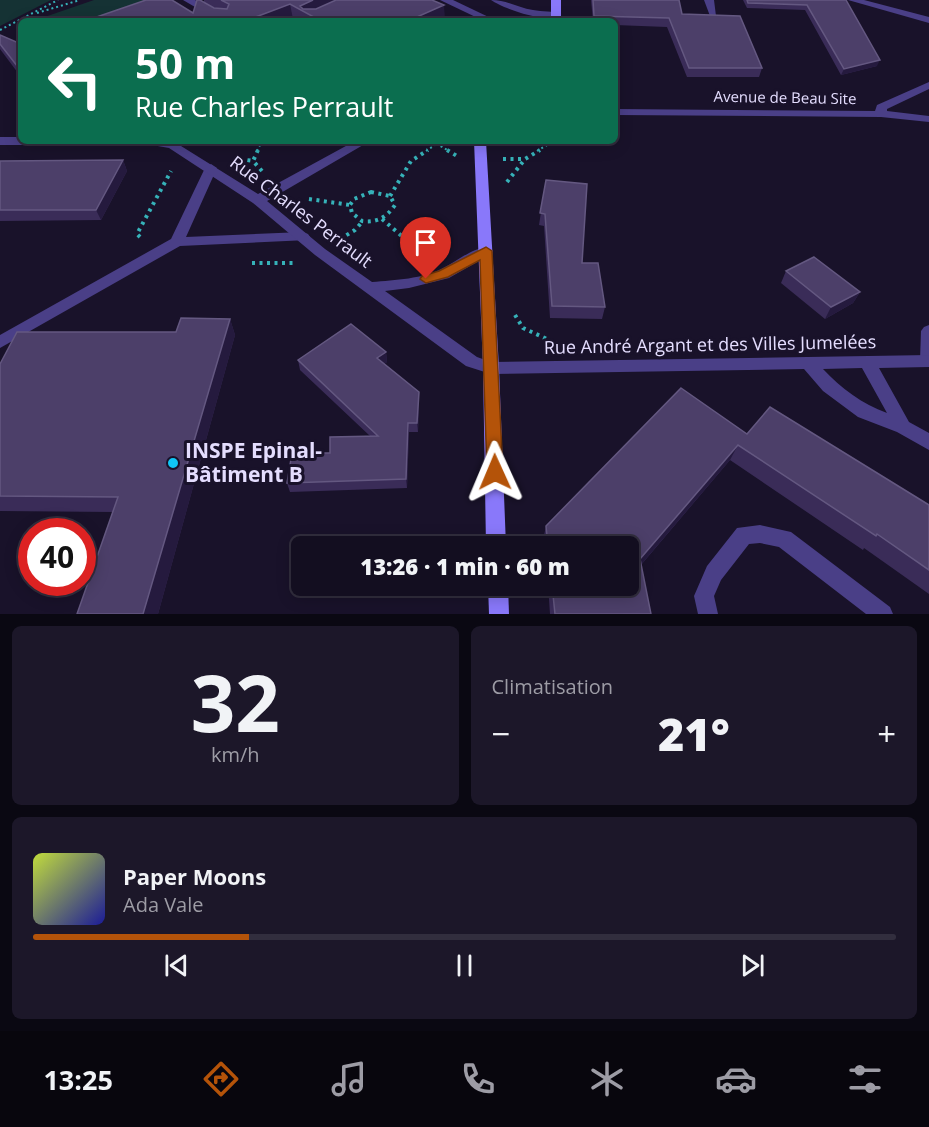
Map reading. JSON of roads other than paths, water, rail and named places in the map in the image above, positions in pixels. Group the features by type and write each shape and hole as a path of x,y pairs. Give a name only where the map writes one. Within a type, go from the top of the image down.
{"street":[{"path":"188,0 221,18"},
{"path":"445,0 485,18"},
{"path":"496,0 530,13 556,18 556,0"},
{"path":"709,0 713,14"},
{"path":"853,0 929,20"},
{"path":"881,114 881,107 929,85"},
{"name":"Avenue de Beau Site","path":"618,106 641,112"},
{"name":"Avenue de Beau Site","path":"618,112 881,114 929,119"},
{"name":"Rue Charles Perrault","path":"0,141 18,141"},
{"name":"Rue Charles Perrault","path":"168,144 211,168 258,200 370,288 472,362 492,368"},
{"path":"258,200 359,144"},
{"path":"483,144 496,536"},
{"path":"177,242 211,168"},
{"path":"0,342 177,242 303,237"},
{"name":"Rue Charles Perrault","path":"370,288 409,283 444,274 486,251"},
{"path":"928,361 929,331"},
{"name":"Rue André Argant et des Villes Jumelées","path":"492,368 928,361"},
{"path":"867,362 903,427"},
{"path":"808,363 829,386 864,412 903,427 929,442"},
{"path":"708,614 704,596 714,573 744,535 760,534 784,539 883,614"},
{"path":"498,596 499,614"}],"place":[{"name":"INSPE Epinal- Bâtiment B","path":"173,463"}]}
